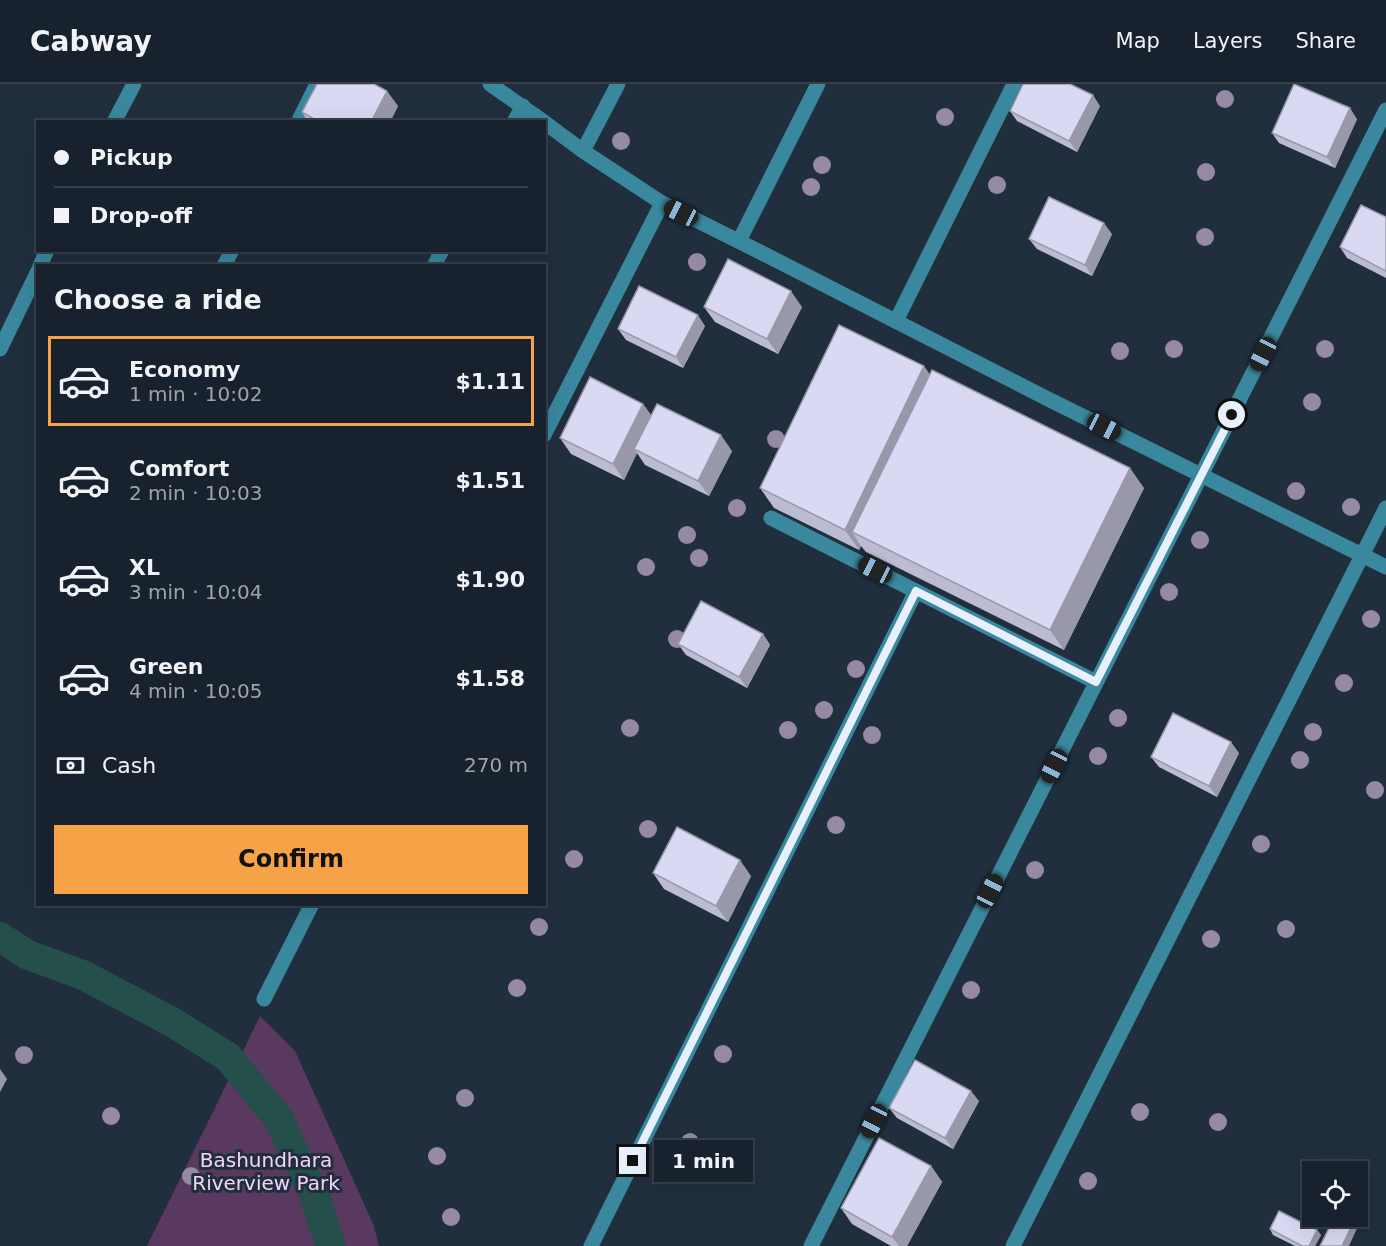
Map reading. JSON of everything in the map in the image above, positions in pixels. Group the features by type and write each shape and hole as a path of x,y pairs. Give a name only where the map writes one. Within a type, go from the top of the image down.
{"street":[{"path":"115,120 134,84"},
{"path":"299,120 317,84"},
{"path":"490,84 541,120"},
{"path":"584,151 618,84"},
{"path":"739,241 818,84"},
{"path":"896,321 1014,84"},
{"path":"515,120 523,106"},
{"path":"811,1246 1386,110"},
{"path":"546,123 662,203 1386,567"},
{"path":"546,431 662,203"},
{"path":"0,349 36,275"},
{"path":"1013,1246 1386,508"},
{"path":"771,518 1096,682"},
{"path":"591,1246 916,591"},
{"path":"264,999 311,906"}],"green space":[{"name":"Bashundhara Riverview Park","path":"260,1016 295,1051 374,1226 379,1246 147,1246"}],"building":[{"path":"317,84 374,84 387,91 372,120 316,120 302,112"},
{"path":"1023,84 1070,84 1093,95 1069,141 1010,111"},
{"path":"1294,84 1350,108 1327,157 1272,133"},
{"path":"1049,197 1104,223 1085,265 1029,239"},
{"path":"1361,205 1386,217 1386,271 1340,247"},
{"path":"728,259 791,291 767,339 704,307"},
{"path":"639,286 698,315 676,357 618,329"},
{"path":"839,325 924,366 845,530 760,488"},
{"path":"932,370 1130,468 1050,630 852,532"},
{"path":"590,377 643,404 613,464 560,438"},
{"path":"657,404 721,435 698,481 634,449"},
{"path":"701,601 763,634 739,677 678,644"},
{"path":"1173,713 1231,742 1209,786 1151,757"},
{"path":"677,827 740,860 716,906 653,873"},
{"path":"915,1060 971,1091 945,1138 889,1108"},
{"path":"879,1138 931,1166 892,1237 841,1208"},
{"path":"1279,1211 1302,1222 1302,1227 1317,1230 1309,1246 1302,1246 1270,1229"},
{"path":"1330,1227 1351,1227 1342,1246 1320,1246"}],"waterway":[{"path":"0,937 28,955 83,975 172,1022 228,1057 278,1118 314,1195 331,1246"}],"route":[{"path":"633,1161 916,591 1096,682 1232,415"}]}
